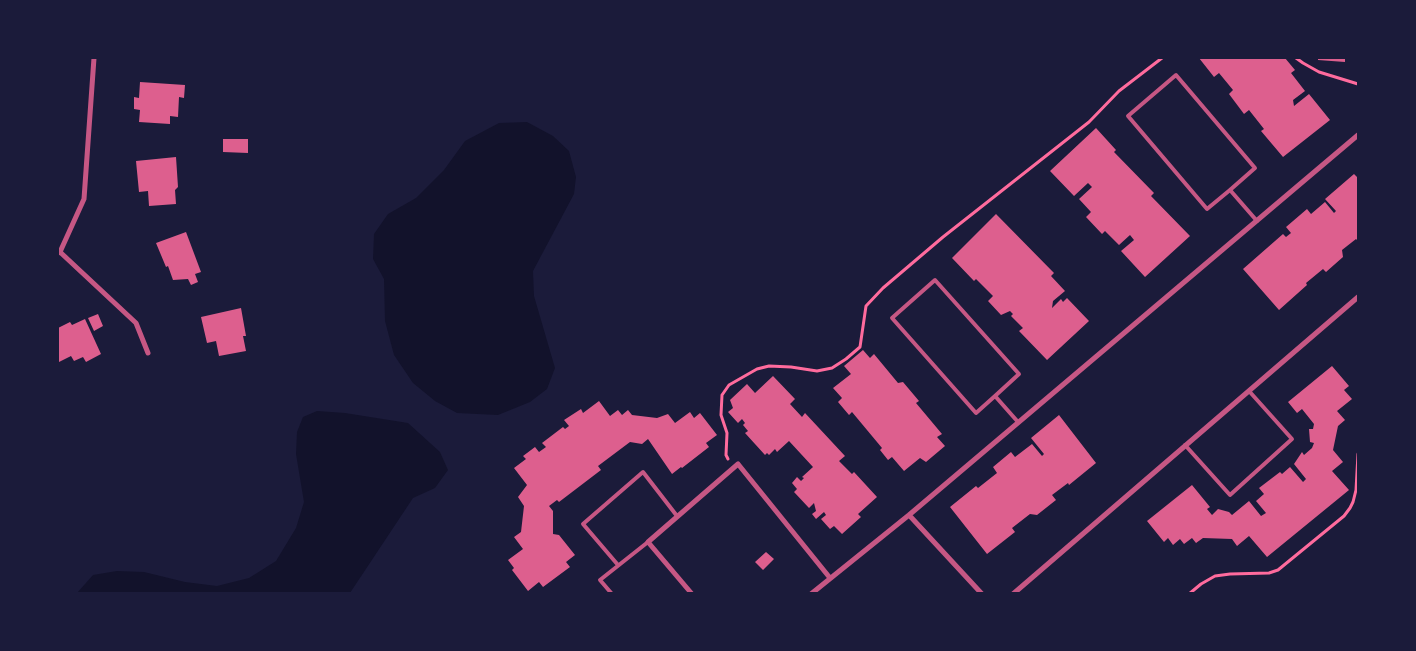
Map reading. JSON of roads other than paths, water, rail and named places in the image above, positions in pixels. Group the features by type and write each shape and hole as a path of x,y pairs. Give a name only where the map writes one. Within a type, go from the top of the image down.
{"street":[{"path":"94,58 84,199 59,252 136,323 148,353"},
{"path":"811,594 909,515 1358,135"},
{"path":"1013,594 1358,297"},
{"path":"692,594 648,542 738,464 830,578"},
{"path":"909,515 982,594"}],"lane":[{"path":"1176,75 1255,168 1230,190 1207,209 1128,116 1176,75"},
{"path":"1230,190 1257,221"},
{"path":"935,280 1020,374 995,396 976,413 892,318 935,280"},
{"path":"1185,445 1230,495 1292,439 1249,391"},
{"path":"995,396 1018,422"},
{"path":"618,565 583,524 643,472 678,516"},
{"path":"612,594 600,580 648,542"}]}
